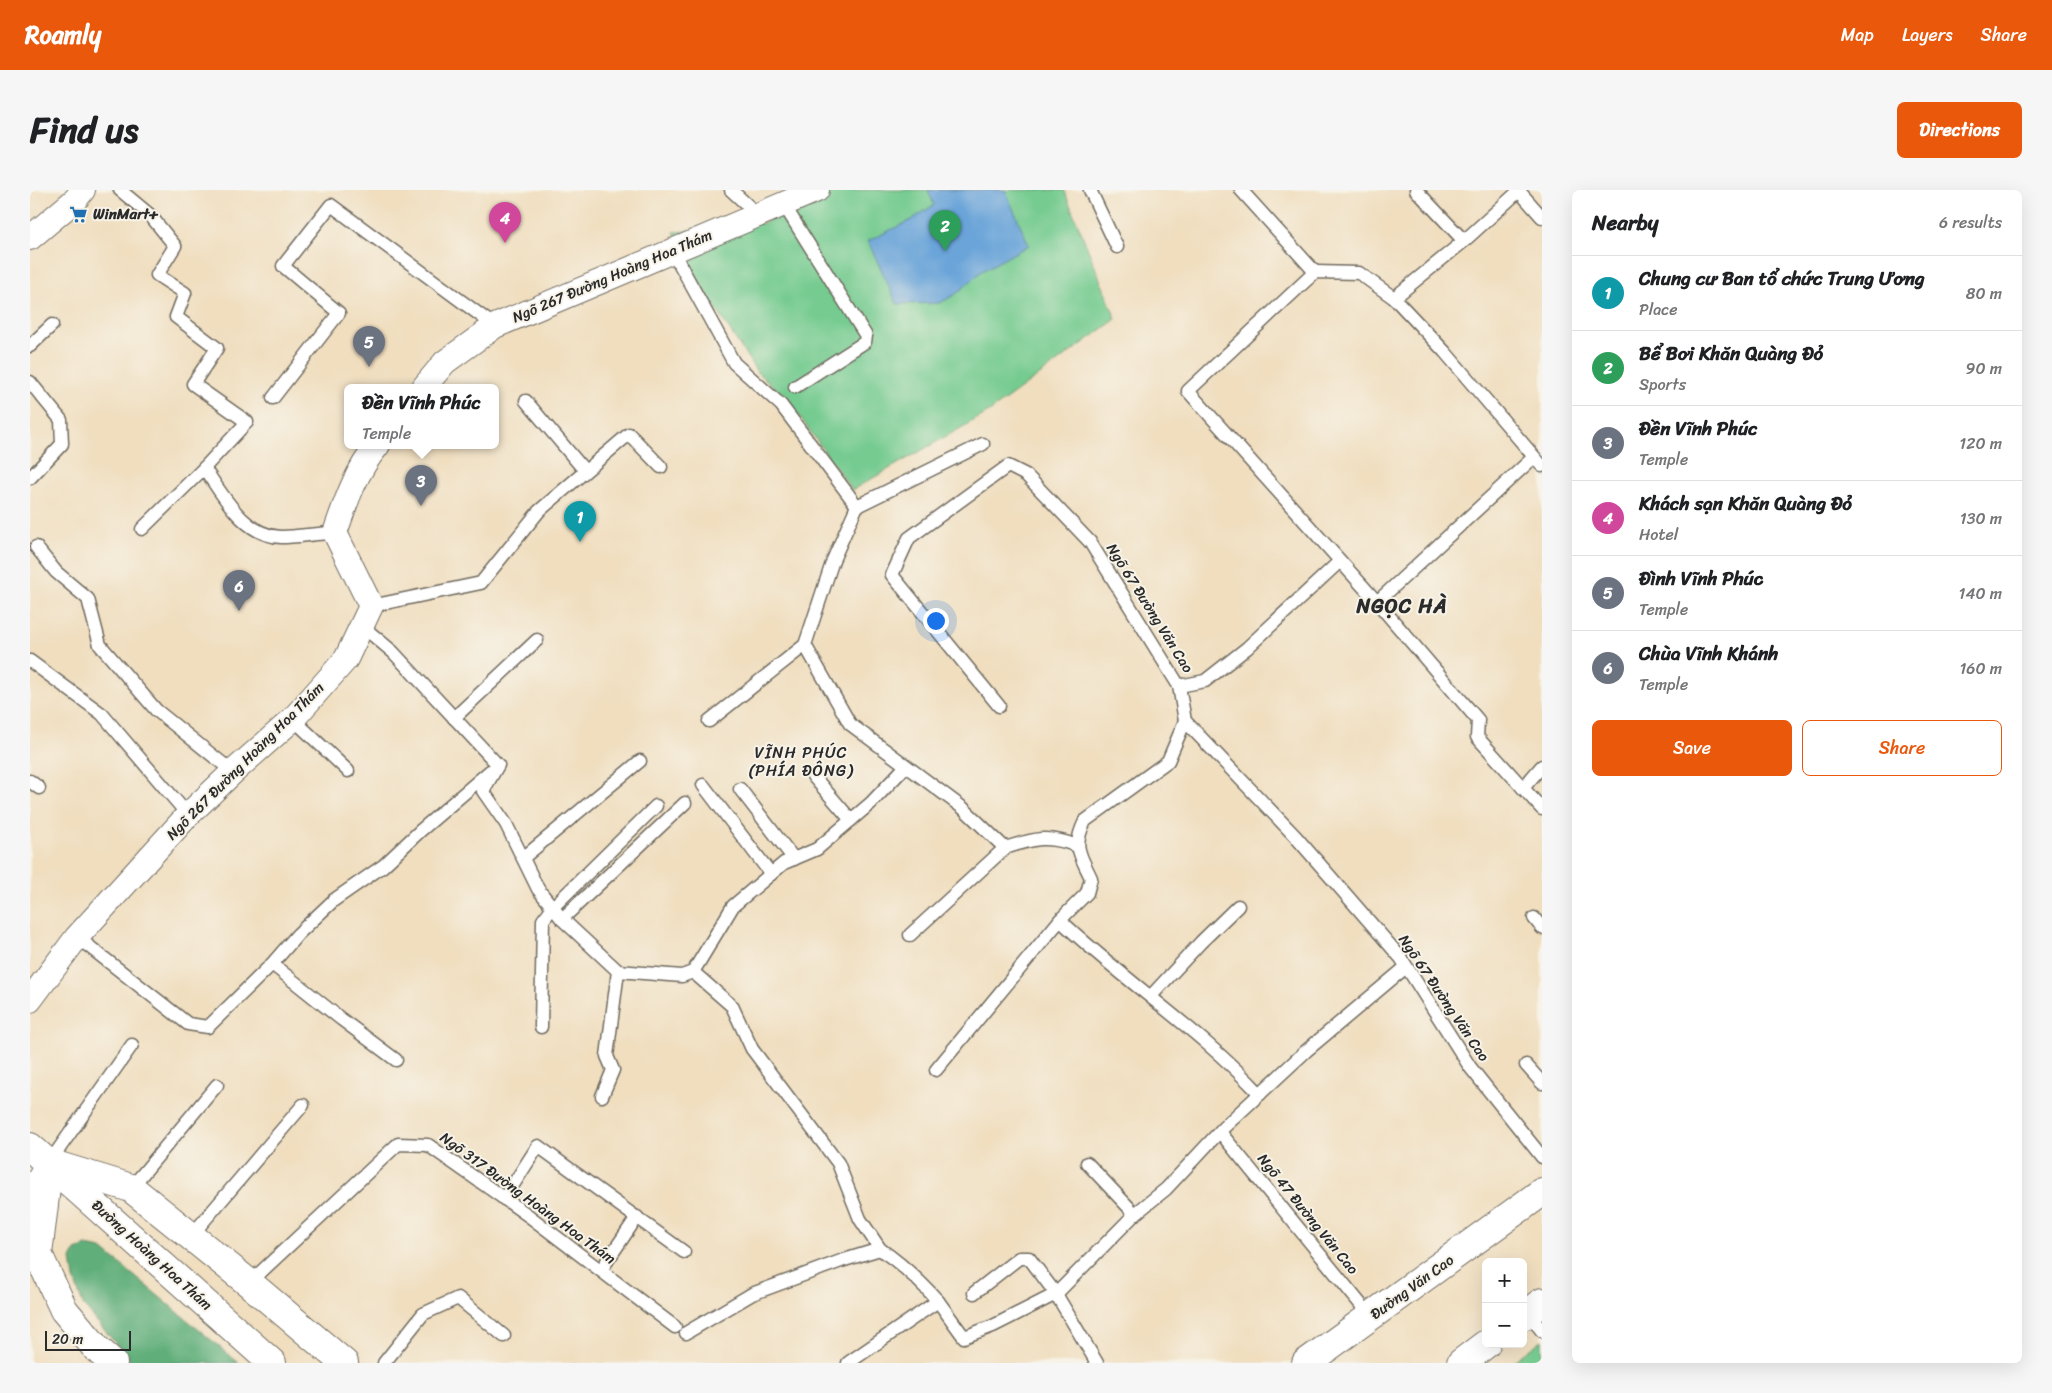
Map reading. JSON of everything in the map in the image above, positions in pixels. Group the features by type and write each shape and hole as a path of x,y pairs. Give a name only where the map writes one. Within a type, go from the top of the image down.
{"main road":[{"path":"113,1363 97,1349 64,1310 38,1254 40,1155 131,1188 249,1283 344,1363"},
{"name":"Đường Hoàng Hoa Thám","path":"40,1155 272,1363"},
{"name":"Đường Văn Cao","path":"1306,1363 1542,1192"},
{"path":"1461,1363 1482,1347"}],"street":[{"path":"30,238 74,200 82,190"},
{"name":"Ngõ 267 Đường Hoàng Hoa Thám","path":"427,384 445,362 495,326 756,214 784,205 817,190"},
{"path":"366,616 335,533 353,484 365,460 375,449"},
{"name":"Ngõ 267 Đường Hoàng Hoa Thám","path":"30,1000 77,938 188,815 293,719 346,659 366,616"},
{"path":"30,1193 40,1155"}],"lane":[{"path":"120,190 150,214 175,246 157,275 185,293 176,317 217,348 193,384 247,422 204,468 142,529"},
{"path":"731,190 756,214"},
{"path":"1090,190 1117,247"},
{"path":"1241,190 1315,272"},
{"path":"1416,190 1464,241"},
{"path":"1394,298 1464,241 1519,191 1542,217"},
{"path":"273,398 339,313 283,266 331,205 495,326"},
{"path":"784,205 866,336 865,342 795,387"},
{"path":"672,250 734,363 781,405 857,506"},
{"path":"1377,602 1538,462 1445,352 1394,298 1359,273 1315,272 1188,391 1377,602 1478,720 1477,737 1542,809"},
{"path":"30,346 52,325"},
{"path":"30,382 61,420 62,444 30,478"},
{"path":"526,401 586,471"},
{"path":"498,765 393,652 366,616 481,583 538,511 629,434 661,467"},
{"path":"709,721 805,646 833,560 857,506 983,444"},
{"name":"Ngõ 67 Đường Văn Cao","path":"998,706 892,574 909,538 1008,466 1026,475 1090,542 1179,686 1185,722 1294,836 1401,958 1470,1067 1542,1157"},
{"path":"204,468 231,506 254,530 281,537 335,533"},
{"path":"36,547 56,572 88,599 100,645 156,710 233,772"},
{"path":"1179,686 1205,681 1247,648 1340,561"},
{"path":"454,718 537,640"},
{"path":"805,646 850,724 964,808 1005,848"},
{"path":"30,661 102,714 188,815"},
{"path":"293,719 348,772"},
{"path":"936,1070 1060,920 1087,893 1091,884 1091,878 1077,846 1079,832 1085,821 1168,761 1185,722"},
{"path":"523,858 640,761"},
{"path":"498,765 483,791 506,824 538,889 562,919 618,971 682,976 693,972 733,906 784,863 817,849 871,802 906,766"},
{"path":"77,938 188,1024 208,1027 272,964 298,934 334,900 383,866 420,831 498,765"},
{"path":"1523,788 1542,766"},
{"path":"812,776 851,820"},
{"path":"703,785 772,874"},
{"path":"740,789 794,859"},
{"path":"562,919 685,802"},
{"path":"541,1027 543,920 553,907 656,806"},
{"path":"910,935 1005,848 1030,840 1045,839 1062,840 1077,846"},
{"path":"1151,996 1201,942 1238,906"},
{"path":"1060,920 1091,949 1151,996 1232,1064 1260,1094"},
{"path":"272,964 341,1020 396,1060"},
{"path":"693,972 732,1006 752,1049 838,1163 860,1219 880,1248 922,1283 938,1301 964,1337 993,1326 1056,1294 1135,1214 1166,1189 1220,1132 1306,1051 1406,967"},
{"path":"602,1096 613,1070 607,1056 618,971"},
{"path":"40,1155 132,1045"},
{"path":"1526,1065 1542,1083"},
{"path":"131,1188 217,1085"},
{"path":"191,1236 303,1105"},
{"name":"Ngõ 47 Đường Văn Cao","path":"1220,1132 1370,1317"},
{"name":"Ngõ 317 Đường Hoàng Hoa Thám","path":"249,1283 398,1144 428,1145 681,1330 752,1294 880,1248"},
{"path":"504,1199 538,1146 684,1252"},
{"path":"1087,1163 1135,1214"},
{"path":"601,1270 637,1217"},
{"path":"974,1293 1019,1258 1029,1258 1056,1294 1097,1363"},
{"path":"384,1363 423,1314 458,1298 504,1336"},
{"path":"848,1363 938,1301"}],"green space":[{"path":"823,190 1064,190 1116,319 989,412 852,490 785,396 757,372 692,272 674,232 764,223"},
{"path":"86,1246 102,1249 239,1363 132,1363 83,1305 74,1279 71,1259 76,1250"},
{"path":"1542,1340 1542,1363 1511,1363"}],"water":[{"path":"928,190 1005,190 1029,245 982,271 956,294 940,303 897,304 868,241 911,220 934,205"}],"place":[{"name":"WinMart+","path":"79,214"},
{"name":"Khách sạn Khăn Quàng Đỏ","path":"505,243"},
{"name":"Bể Bơi Khăn Quàng Đỏ","path":"945,251"},
{"name":"Đình Vĩnh Phúc","path":"369,367"},
{"name":"Đền Vĩnh Phúc","path":"421,506"},
{"name":"Chung cư Ban tổ chức Trung Ương","path":"580,542"},
{"name":"Chùa Vĩnh Khánh","path":"239,611"}],"district":[{"name":"NGỌC HÀ","path":"1402,606"},
{"name":"VĨNH PHÚC (PHÍA ĐÔNG)","path":"801,761"}]}
